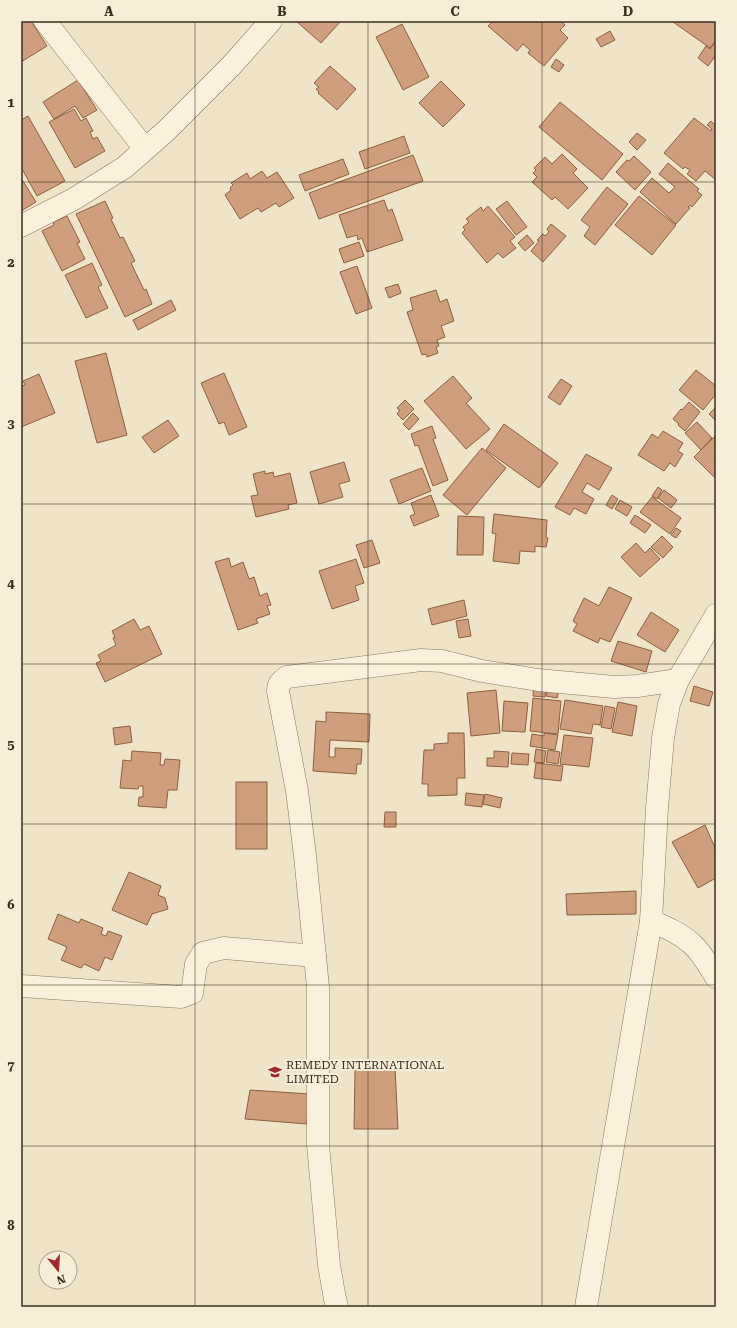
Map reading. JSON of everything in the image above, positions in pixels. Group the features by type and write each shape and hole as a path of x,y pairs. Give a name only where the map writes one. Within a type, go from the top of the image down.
{"street":[{"path":"45,21 145,149"},
{"path":"21,226 74,199 125,167 167,130 220,77 271,21"},
{"path":"586,1307 651,921 657,808 663,738 669,704 678,680 716,615"},
{"path":"337,1307 329,1265 318,1145 318,987 297,791 278,691 278,686 281,680 287,677 421,660 442,661 482,672 538,680 614,686 637,686 678,680"},
{"path":"651,921 676,933 692,944 716,977"},
{"path":"22,986 181,997 192,993 196,964 204,953 224,948 315,956"}],"building":[{"path":"21,21 31,21 47,46 21,62"},
{"path":"296,21 341,21 321,43"},
{"path":"493,21 561,21 565,25 560,30 568,38 544,66 528,53 530,50 523,44 517,51 488,26"},
{"path":"673,21 716,21 716,40 710,48"},
{"path":"402,24 429,77 403,90 376,37"},
{"path":"610,31 615,40 601,47 596,39"},
{"path":"716,41 716,55 708,66 698,58 706,46 710,49"},
{"path":"556,59 564,65 559,72 551,67"},
{"path":"330,66 356,89 337,110 318,93 319,92 316,89 319,87 314,83"},
{"path":"78,80 97,110 83,118 75,106 54,119 43,102"},
{"path":"441,81 465,105 443,127 419,103"},
{"path":"560,102 623,154 602,180 539,127"},
{"path":"74,109 81,121 86,118 93,131 90,132 93,139 97,137 105,151 75,168 49,122"},
{"path":"28,116 65,181 37,196 21,167 21,120"},
{"path":"694,118 711,131 712,129 707,125 711,121 716,126 715,179 705,171 696,181 687,174 690,170 685,167 683,169 664,153"},
{"path":"637,133 646,140 637,150 629,142"},
{"path":"404,136 410,153 365,169 359,152"},
{"path":"562,154 577,169 573,173 588,188 568,209 555,197 552,200 532,182 537,177 533,173 536,170 534,168 545,157 552,164"},
{"path":"413,155 423,181 319,219 309,193"},
{"path":"634,156 651,172 635,190 616,172 627,160 629,161"},
{"path":"343,159 349,174 305,191 299,175"},
{"path":"668,163 699,189 697,191 702,195 692,207 690,205 688,207 690,208 676,224 640,192 652,178 669,193 675,187 659,174"},
{"path":"262,171 267,178 277,172 294,198 279,207 276,203 261,212 258,208 240,219 225,195 231,190 230,188 233,185 231,183 247,173 250,179"},
{"path":"21,178 36,202 21,211"},
{"path":"607,187 628,204 595,245 584,236 590,227 581,220"},
{"path":"639,196 676,225 652,255 615,225"},
{"path":"384,200 388,211 392,209 403,240 367,252 362,238 358,240 357,235 347,238 339,215"},
{"path":"105,201 113,218 111,219 120,238 123,237 135,261 131,263 144,290 146,289 152,304 125,317 76,214"},
{"path":"507,201 527,227 516,235 496,209"},
{"path":"488,206 515,237 510,241 516,248 503,258 498,253 487,263 462,233 465,230 463,227 469,222 466,219 481,207 483,211"},
{"path":"67,216 80,242 77,243 85,259 62,271 42,231 54,225 53,222"},
{"path":"551,224 566,236 543,262 531,251 539,241 537,240 543,234 545,236 549,232 547,229"},
{"path":"527,235 534,243 525,251 518,243"},
{"path":"359,242 364,256 344,263 339,249"},
{"path":"92,263 102,285 98,287 108,308 86,318 65,275"},
{"path":"357,266 372,308 356,314 340,272"},
{"path":"398,284 401,293 389,298 385,288"},
{"path":"436,290 440,302 447,299 454,321 441,326 445,337 437,340 439,346 436,347 438,353 427,357 426,354 422,355 407,312 413,310 410,298"},
{"path":"171,300 176,310 138,330 133,320"},
{"path":"106,353 127,435 97,443 75,361"},
{"path":"696,370 716,386 716,394 703,410 679,390"},
{"path":"224,373 247,427 229,435 224,422 219,424 201,383"},
{"path":"39,374 55,413 21,427 21,386 25,385 23,381"},
{"path":"453,376 472,398 466,403 490,429 466,449 424,401"},
{"path":"561,379 572,386 560,405 548,397"},
{"path":"405,400 414,409 403,420 397,414 400,410 397,408"},
{"path":"689,402 700,412 685,431 673,419"},
{"path":"716,407 716,421 709,414"},
{"path":"413,413 419,419 409,430 403,424"},
{"path":"168,420 179,436 154,453 142,437"},
{"path":"697,422 712,438 701,450 685,433"},
{"path":"504,424 558,463 539,488 486,450"},
{"path":"432,426 436,438 433,439 448,480 433,486 418,445 415,446 411,434"},
{"path":"663,431 683,443 678,451 683,454 675,467 670,463 664,471 638,455 652,434 658,438"},
{"path":"715,436 716,460 714,461 716,463 716,479 694,457"},
{"path":"482,448 506,468 467,515 443,495"},
{"path":"586,454 612,468 599,490 587,483 582,492 594,499 586,514 574,508 570,515 555,507"},
{"path":"344,462 350,481 339,484 343,497 319,504 310,472"},
{"path":"422,468 431,491 399,504 390,480"},
{"path":"265,471 265,474 273,472 274,477 290,473 297,503 288,505 289,509 256,517 251,496 258,495 253,474"},
{"path":"658,487 662,490 657,499 652,496"},
{"path":"664,490 677,500 671,508 658,498"},
{"path":"431,495 439,516 414,526 410,516 415,514 411,503"},
{"path":"612,495 618,499 612,509 606,505"},
{"path":"652,497 681,518 670,534 640,512"},
{"path":"620,500 632,507 627,516 615,509"},
{"path":"494,514 547,520 546,538 548,538 546,547 535,546 535,552 520,551 519,564 493,561 496,534 492,533"},
{"path":"635,515 651,525 645,533 630,523"},
{"path":"458,516 484,517 483,555 457,555"},
{"path":"676,528 681,531 676,538 671,535"},
{"path":"662,536 673,547 663,558 651,547"},
{"path":"372,540 380,563 364,568 356,545"},
{"path":"636,543 645,553 650,548 660,559 640,577 621,557"},
{"path":"229,558 231,567 243,562 249,579 254,577 260,596 267,593 271,605 267,606 270,614 256,619 258,623 238,630 215,562"},
{"path":"356,559 364,583 355,586 359,600 332,609 319,571"},
{"path":"609,587 632,598 610,642 600,638 598,643 573,631 577,624 573,621 584,598 599,606"},
{"path":"464,600 467,616 432,625 428,609"},
{"path":"651,612 679,630 665,652 637,635"},
{"path":"134,619 140,630 149,626 162,654 105,682 96,663 101,661 98,655 116,645 113,638 115,637 112,631"},
{"path":"468,619 471,636 459,638 456,621"},
{"path":"618,641 652,651 646,672 611,661"},
{"path":"534,683 546,684 545,697 533,696"},
{"path":"694,686 713,692 709,706 690,701"},
{"path":"548,688 559,689 557,698 546,696"},
{"path":"496,690 500,733 471,736 467,693"},
{"path":"533,698 561,701 558,734 530,731"},
{"path":"565,700 603,706 600,725 593,724 591,734 560,729"},
{"path":"504,701 528,703 525,732 502,731"},
{"path":"618,702 637,706 632,736 612,732"},
{"path":"605,706 615,708 611,729 601,727"},
{"path":"326,712 370,714 369,742 330,740 329,757 335,757 335,748 362,749 361,764 357,764 356,774 313,771 316,721 326,722"},
{"path":"130,726 132,742 115,745 113,728"},
{"path":"448,733 464,733 465,778 457,778 457,795 428,796 428,784 422,784 424,750 434,750 434,744 448,743"},
{"path":"544,733 558,735 555,750 530,746 532,734 544,736"},
{"path":"564,735 593,738 589,767 560,764"},
{"path":"536,749 546,751 544,763 534,762"},
{"path":"548,750 560,752 558,764 546,762"},
{"path":"132,751 161,753 160,765 164,765 165,759 180,760 177,790 168,790 166,808 138,806 139,797 143,797 143,786 139,786 138,789 120,788 123,760 131,761"},
{"path":"494,751 509,752 508,767 487,766 487,758 494,758"},
{"path":"512,753 529,754 528,765 511,764"},
{"path":"536,763 563,766 561,781 534,778"},
{"path":"236,782 267,782 267,849 236,849"},
{"path":"466,793 484,795 482,807 465,805"},
{"path":"485,794 502,798 500,808 483,804"},
{"path":"385,812 396,812 396,827 384,827"},
{"path":"705,825 716,850 716,878 698,888 672,842"},
{"path":"129,872 161,886 158,895 165,898 168,909 152,914 147,925 112,910"},
{"path":"636,891 636,914 567,915 566,894"},
{"path":"58,914 79,923 81,919 103,928 101,934 106,936 108,931 122,936 112,960 105,957 99,971 84,964 81,968 61,960 67,947 48,939"},
{"path":"395,1067 398,1129 354,1129 355,1070"},
{"path":"250,1090 309,1094 307,1124 245,1119"}],"place":[{"name":"REMEDY INTERNATIONAL LIMITED","path":"275,1072"}]}
